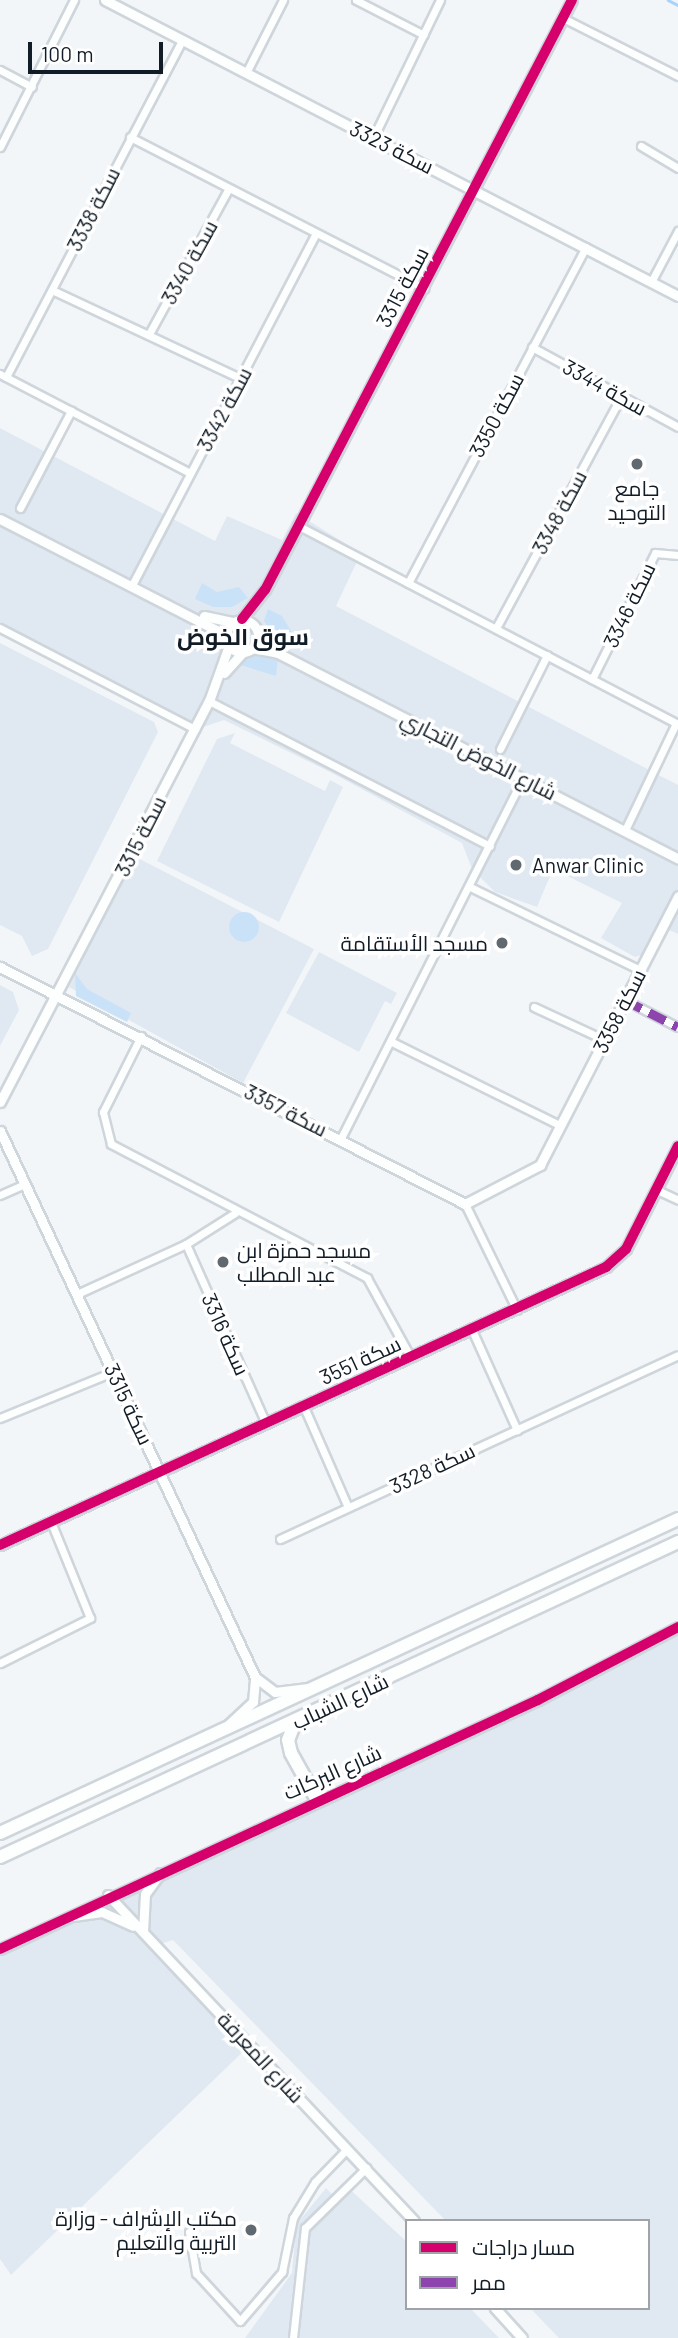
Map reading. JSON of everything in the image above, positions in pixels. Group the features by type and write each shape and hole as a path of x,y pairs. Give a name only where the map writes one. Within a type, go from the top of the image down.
{"main road":[{"name":"شارع الشباب","path":"0,1833 324,1686 678,1519"},
{"name":"شارع الشباب","path":"0,1857 678,1542"},
{"path":"295,1721 288,1740 291,1753 317,1800"},
{"path":"259,1738 291,1753"}],"street":[{"path":"0,147 74,0"},
{"name":"سكة 3323","path":"105,0 181,42 475,189 678,296"},
{"path":"246,73 283,0"},
{"path":"356,0 424,35"},
{"path":"373,138 440,0"},
{"name":"سكة 3315","path":"219,680 248,650 257,630 265,590 297,525 424,288 572,0"},
{"path":"563,18 678,76"},
{"name":"سكة 3338","path":"181,42 52,290 3,375 190,473"},
{"path":"0,71 32,87"},
{"path":"130,137 228,190 424,288"},
{"path":"641,146 678,168"},
{"name":"سكة 3340","path":"149,334 228,190"},
{"path":"652,282 678,231"},
{"name":"سكة 3342","path":"132,585 316,233"},
{"name":"سكة 3350","path":"408,583 586,247"},
{"path":"52,290 240,379"},
{"name":"سكة 3344","path":"532,347 678,428"},
{"name":"سكة 3348","path":"496,628 622,396"},
{"path":"20,508 71,411"},
{"path":"0,519 188,611 228,640"},
{"path":"297,525 677,723 626,828"},
{"name":"سكة 3346","path":"592,680 655,553 678,555"},
{"name":"سكة 3315","path":"0,1102 209,701 219,680 228,640 237,621 265,590"},
{"path":"188,611 237,621"},
{"name":"شارع الخوض التجاري","path":"237,621 257,630 278,653 626,828 678,859"},
{"path":"0,628 195,729"},
{"name":"شارع الخوض التجاري","path":"228,640 248,650 278,653"},
{"path":"500,749 547,655"},
{"path":"209,701 490,846"},
{"path":"341,1138 392,1042 523,778"},
{"path":"470,887 640,970"},
{"name":"سكة 3358","path":"465,1204 535,1172 678,896"},
{"name":"سكة 3357","path":"0,967 141,1036 465,1204"},
{"path":"625,1000 678,1027"},
{"path":"534,1007 605,1040"},
{"path":"141,1036 103,1112 106,1135 119,1152 367,1278 411,1358"},
{"path":"392,1042 559,1125"},
{"name":"سكة 3315","path":"0,1132 255,1678"},
{"name":"سكة 3551","path":"0,1545 517,1310 617,1259 678,1146"},
{"path":"0,1195 25,1184"},
{"path":"657,1189 678,1200"},
{"path":"465,1204 517,1310"},
{"path":"77,1294 186,1244 235,1213"},
{"name":"سكة 3316","path":"186,1244 266,1424"},
{"path":"472,1330 517,1430"},
{"name":"سكة 3328","path":"280,1539 678,1355"},
{"path":"1,1415 113,1372"},
{"path":"304,1407 348,1507"},
{"path":"0,1663 90,1618 51,1522"},
{"name":"شارع البركات","path":"0,1949 162,1870 538,1700 678,1627"},
{"path":"255,1678 275,1692 324,1686"},
{"path":"217,1735 253,1702 255,1678"},
{"path":"61,1918 102,1912 143,1932 145,1894 162,1870"},
{"name":"شارع المعرفة","path":"108,1895 412,2219"},
{"path":"189,2232 196,2273 240,2320 282,2272 293,2218 315,2182 348,2149"},
{"path":"293,2338 305,2228 366,2168"},
{"path":"497,2310 522,2338"}],"shaded area":[{"name":"سوق الخوض","path":"0,428 215,541 227,516 282,540 296,513 361,553 336,606 678,785 678,934 660,926 646,954 635,957 601,938 622,903 553,869 537,907 495,892 472,869 462,843 332,773 224,720 189,732 0,631"},
{"path":"202,583 217,592 239,587 248,598 232,607 213,607 195,599"},
{"path":"268,609 282,616 296,639 286,643 273,635 264,621"},
{"path":"0,643 154,722 158,732 48,949 32,956 22,936 0,925"},
{"path":"258,654 278,658 276,676 237,664"},
{"path":"235,733 230,743 325,791 330,780 343,787 279,922 157,861 217,739"},
{"path":"134,856 314,949 243,1083 69,987"},
{"path":"244,912 255,916 259,927 255,938 244,942 233,938 229,927 233,916"},
{"path":"319,952 397,993 391,1004 385,1001 359,1052 286,1013"},
{"path":"75,973 87,989 131,1013 127,1022 76,996"},
{"path":"0,985 13,992 19,1010 0,1046"},
{"path":"678,1625 678,2338 559,2338 532,2310 650,2310 650,2219 444,2219 173,1940 157,1945 250,2045 11,2275 0,2259 0,1953"},
{"path":"343,2183 405,2240 405,2310 472,2310 499,2338 245,2338 292,2273 296,2225 326,2188 332,2194"}],"waterway":[{"path":"668,0 678,5"}],"marked path":[{"path":"625,1000 678,1027"}],"cycle path":[{"path":"242,619 265,590 572,0"},
{"path":"0,1545 606,1267 626,1249 678,1146"},
{"path":"0,1949 538,1700 678,1627"}],"place":[{"name":"جامع التوحيد","path":"637,464"},
{"name":"Anwar Clinic","path":"516,865"},
{"name":"مسجد الأستقامة","path":"502,943"},
{"name":"مسجد حمزة ابن عبد المطلب","path":"223,1262"},
{"name":"مكتب الإشراف - وزارة التربية والتعليم","path":"251,2230"}],"district":[{"name":"سوق الخوض","path":"243,636"}]}
